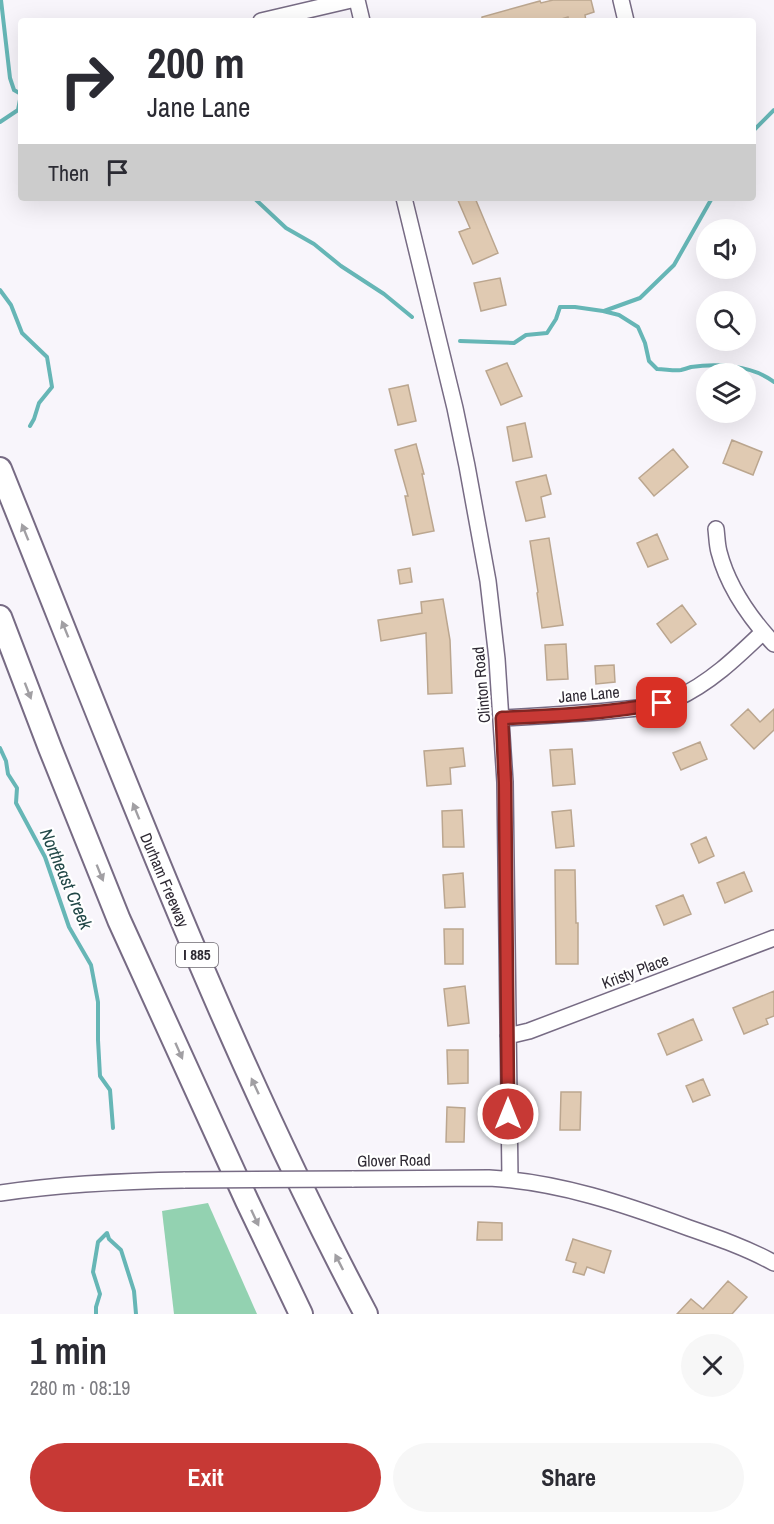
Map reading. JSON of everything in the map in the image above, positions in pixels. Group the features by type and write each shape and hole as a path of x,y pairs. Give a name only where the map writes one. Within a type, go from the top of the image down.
{"highway":[{"name":"Durham Freeway","path":"0,470 196,954 339,1264 366,1314"},
{"path":"0,617 119,920 301,1314"}],"street":[{"path":"274,18 351,0"},
{"path":"357,0 361,18"},
{"path":"621,0 625,18"},
{"name":"Clinton Road","path":"405,201 455,408 490,592 502,718 505,783 510,1179"},
{"path":"716,529 719,552 746,611 774,644"},
{"name":"Jane Lane","path":"502,718 601,712 668,701 702,684 763,632"},
{"name":"Kristy Place","path":"508,1036 529,1031 774,938"},
{"name":"Glover Road","path":"0,1193 107,1182 510,1179 573,1190 618,1203 755,1252 774,1263"}],"green space":[{"path":"208,1203 257,1314 174,1314 162,1211"}],"building":[{"path":"553,0 591,0 594,12 585,15 586,18 482,18 540,1 541,3"},
{"path":"458,201 476,201 498,253 473,264 459,232 470,228"},
{"path":"500,278 506,305 481,311 474,283"},
{"path":"507,363 522,396 501,405 486,371"},
{"path":"408,385 416,421 398,425 389,389"},
{"path":"525,423 532,457 513,461 507,427"},
{"path":"732,440 762,452 753,475 723,463"},
{"path":"416,444 434,531 413,535 405,496 408,496 395,450"},
{"path":"673,449 688,467 654,496 639,478"},
{"path":"546,475 551,494 541,497 545,517 526,521 516,482"},
{"path":"657,534 668,559 648,567 637,543"},
{"path":"549,538 563,625 542,628 530,541"},
{"path":"410,568 412,582 400,584 398,570"},
{"path":"443,599 450,640 452,693 428,694 426,633 381,641 378,620 422,613 421,602"},
{"path":"682,605 696,624 671,643 657,624"},
{"path":"566,644 568,679 547,680 545,645"},
{"path":"614,665 615,682 596,684 595,666"},
{"path":"748,709 760,722 774,709 774,730 754,749 731,725"},
{"path":"700,742 707,759 681,770 673,753"},
{"path":"463,748 465,766 450,768 451,784 427,786 424,751"},
{"path":"572,749 575,784 553,786 550,750"},
{"path":"462,810 464,847 443,847 442,811"},
{"path":"571,810 574,846 556,848 552,812"},
{"path":"706,837 714,856 699,863 691,844"},
{"path":"555,870 575,870 578,964 556,964"},
{"path":"744,872 752,891 725,903 717,883"},
{"path":"463,873 465,907 445,908 443,875"},
{"path":"683,895 691,914 664,925 656,906"},
{"path":"444,929 463,929 463,964 445,964"},
{"path":"465,986 469,1023 448,1026 444,989"},
{"path":"774,991 774,1016 766,1019 768,1024 744,1034 733,1008"},
{"path":"693,1019 702,1040 667,1055 658,1034"},
{"path":"447,1050 468,1050 468,1083 448,1084"},
{"path":"703,1079 710,1095 693,1102 686,1086"},
{"path":"561,1092 581,1092 580,1130 560,1130"},
{"path":"447,1107 465,1108 464,1142 446,1142"},
{"path":"478,1222 502,1223 502,1240 477,1240"},
{"path":"573,1239 611,1251 604,1273 587,1267 584,1275 573,1272 576,1263 566,1260"},
{"path":"728,1281 747,1297 732,1314 677,1314 691,1299 703,1309"}],"waterway":[{"name":"Northeast Creek","path":"1,0 10,78 14,90 18,92"},
{"name":"Northeast Creek","path":"0,122 18,110"},
{"path":"756,128 774,110"},
{"path":"257,201 286,228 314,244 412,317"},
{"path":"604,311 640,298 674,265 710,201"},
{"name":"Northeast Creek","path":"0,290 11,305 22,333 47,357 52,387 39,403 30,426"},
{"path":"460,341 514,343 526,335 547,333 560,307 575,307 619,315 638,327 649,361 657,369 678,370 712,365 734,367 755,372 774,382"},
{"name":"Northeast Creek","path":"0,748 6,761 8,774 17,788 16,803 45,857 69,927 91,965 98,1002 100,1076 110,1090 113,1128"},
{"name":"Northeast Creek","path":"96,1314 100,1294 93,1272 98,1242 107,1233 109,1239 121,1250 134,1291 136,1314"}],"route":[{"path":"508,1114 505,783 502,718 601,712 662,703"}]}
